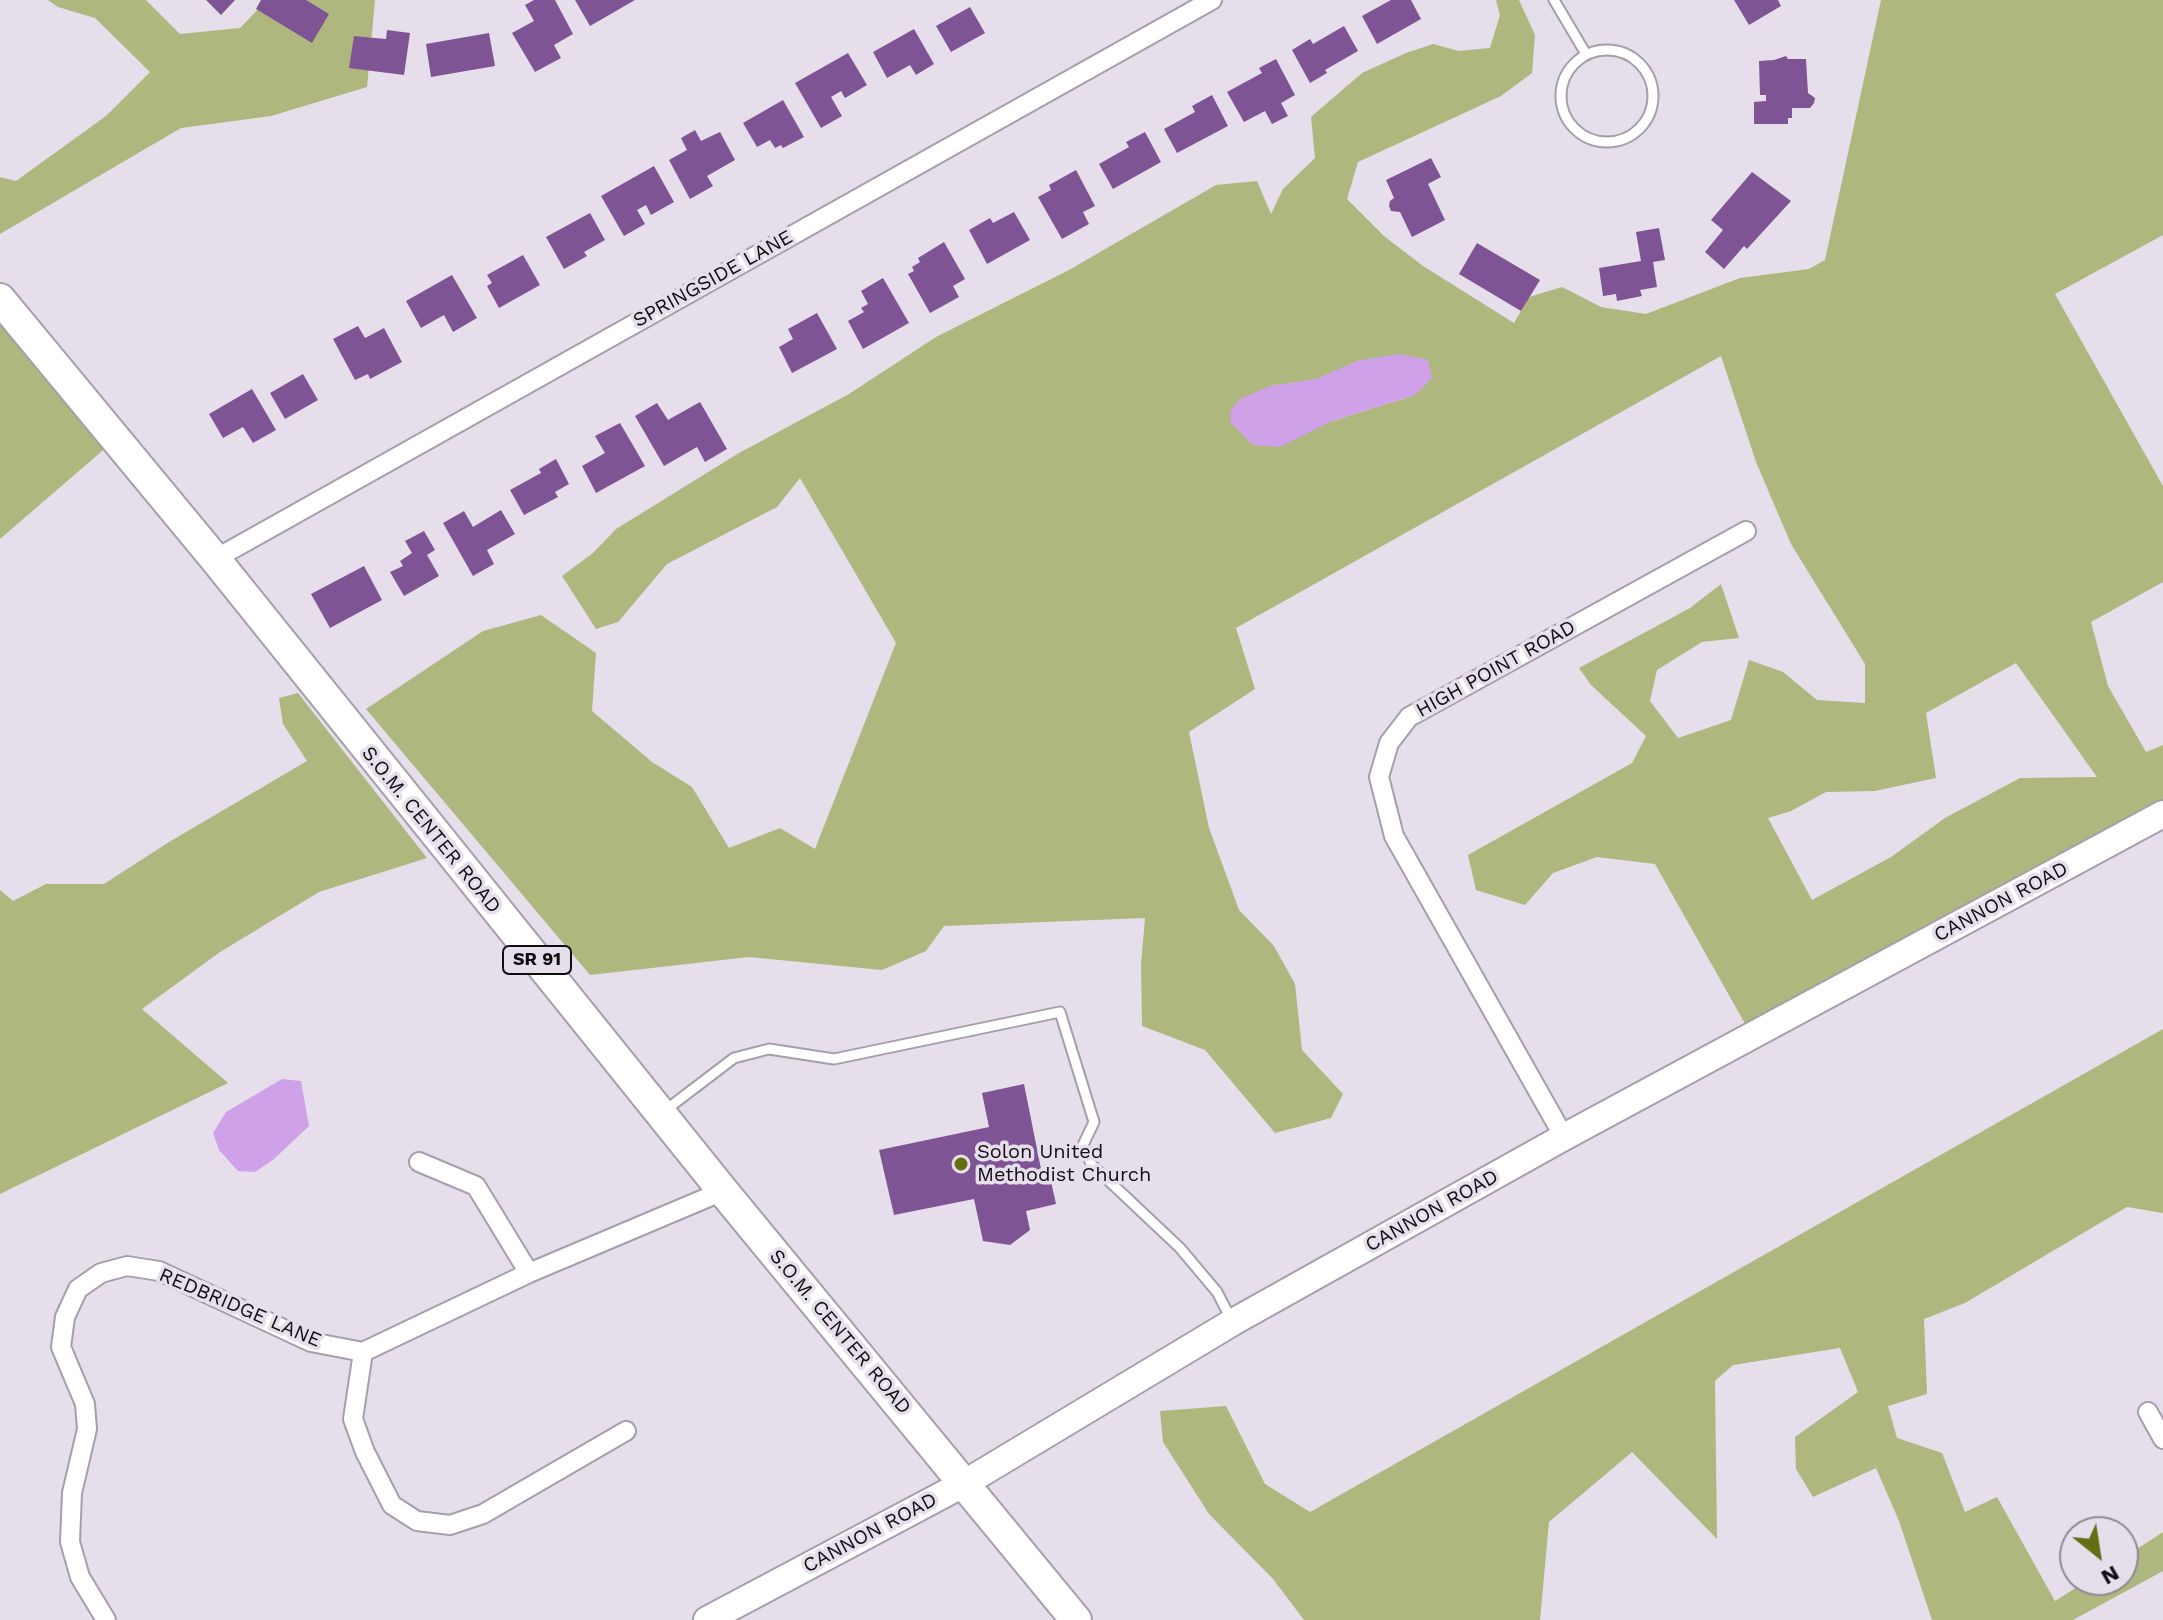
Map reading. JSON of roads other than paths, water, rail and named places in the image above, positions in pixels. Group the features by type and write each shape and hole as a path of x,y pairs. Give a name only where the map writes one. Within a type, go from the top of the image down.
{"main road":[{"name":"S.O.M. CENTER ROAD","path":"0,299 215,559 723,1191 1076,1620"},
{"name":"CANNON ROAD","path":"707,1620 965,1483 1233,1322 1564,1137 2163,814"}],"street":[{"name":"SPRINGSIDE LANE","path":"215,559 1212,0"},
{"name":"HIGH POINT ROAD","path":"1564,1137 1394,836 1379,777 1389,743 1409,717 1746,531"},
{"path":"419,1162 476,1186 529,1273"},
{"path":"626,1431 483,1514 450,1525 417,1521 392,1505 365,1452 353,1419 363,1352 529,1273 723,1191"},
{"name":"REDBRIDGE LANE","path":"106,1620 80,1577 70,1542 72,1493 87,1429 85,1404 61,1347 65,1317 78,1289 101,1273 127,1266 159,1271 311,1342 363,1352"},
{"path":"2148,1412 2163,1439"}],"lane":[{"path":"1554,0 1586,54"},
{"path":"1601,49 1617,50 1632,56 1647,72 1653,97 1650,113 1642,126 1629,137 1615,142 1586,138 1565,118 1560,89 1565,74 1574,62 1586,54 1601,49"},
{"path":"661,1114 734,1058 769,1049 834,1059 1060,1012 1094,1122 1083,1145 1091,1164 1180,1248 1217,1292 1233,1322"}],"place":[{"name":"Solon United Methodist Church","path":"961,1164"}]}
